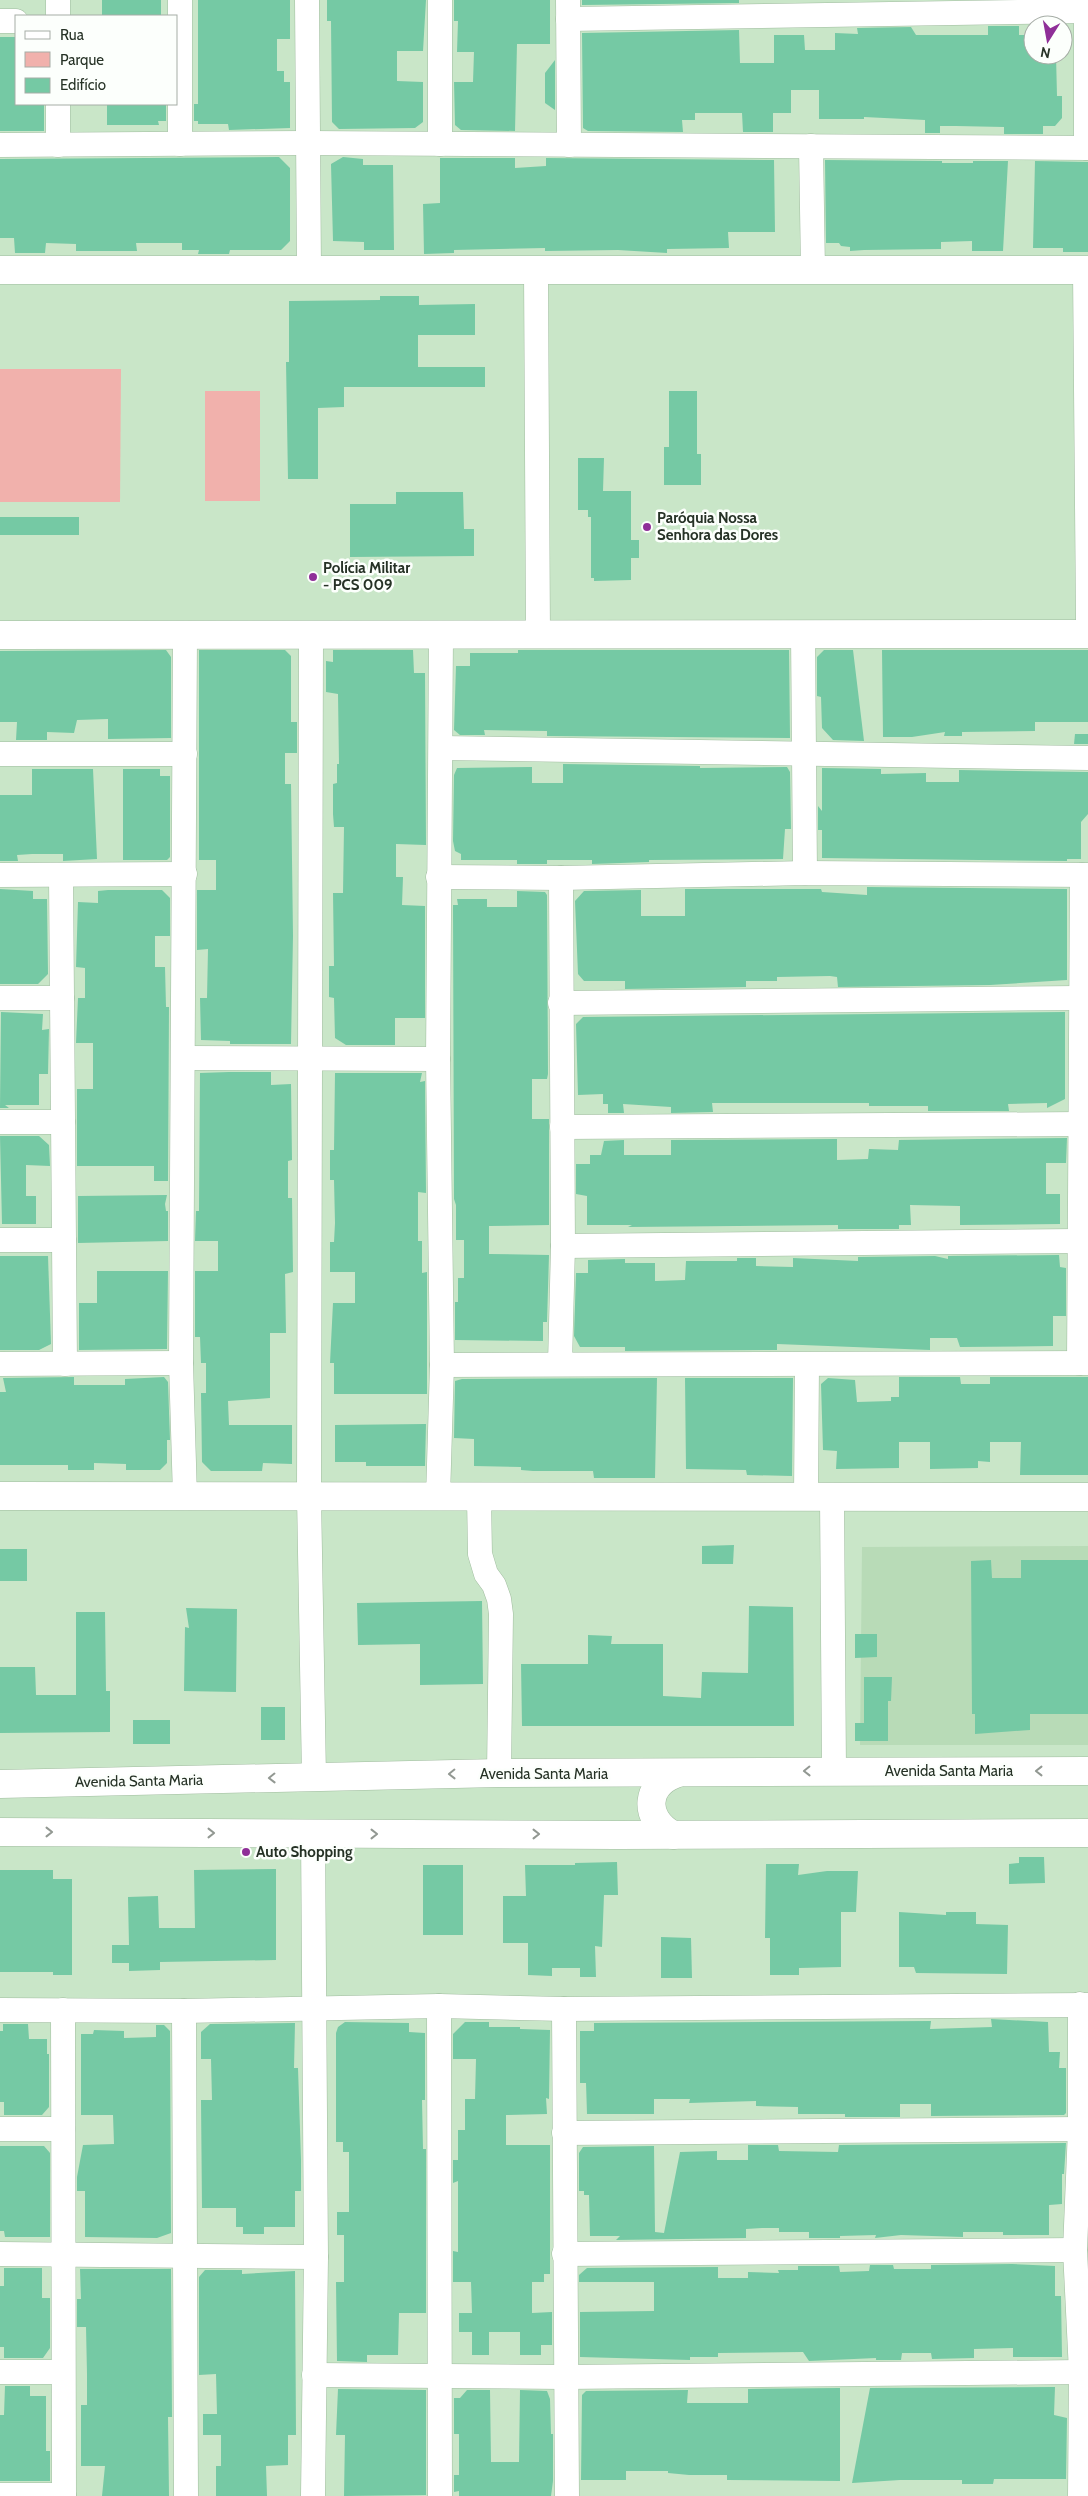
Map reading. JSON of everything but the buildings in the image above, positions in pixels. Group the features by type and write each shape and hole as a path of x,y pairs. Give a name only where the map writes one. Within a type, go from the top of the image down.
{"street":[{"path":"58,0 58,15"},
{"path":"180,0 180,144"},
{"path":"307,0 309,270"},
{"path":"440,0 440,144"},
{"path":"0,145 308,143 569,145 1087,148 1086,6 568,9 569,145"},
{"path":"0,21 15,21"},
{"path":"58,105 58,145"},
{"path":"811,146 813,270"},
{"path":"0,270 1087,270 1088,622"},
{"path":"536,270 538,634"},
{"path":"803,633 805,873"},
{"path":"0,635 1088,634"},
{"path":"185,635 186,754 181,1363 186,1497"},
{"path":"311,635 309,1496 314,1777"},
{"path":"438,1498 442,1364 438,1059 441,636"},
{"path":"441,748 1088,758"},
{"path":"0,754 186,754"},
{"path":"438,877 560,878 805,873 1085,875 1080,998 1081,1124 1079,1241 1084,1363 807,1365 442,1364"},
{"path":"0,875 185,874"},
{"path":"60,875 65,1364"},
{"path":"560,878 563,1246 560,1364"},
{"path":"0,998 62,998"},
{"path":"560,1003 1080,998"},
{"path":"184,1058 438,1059"},
{"path":"0,1122 63,1122"},
{"path":"562,1128 1081,1124"},
{"path":"0,1240 64,1240"},
{"path":"563,1246 1079,1241"},
{"path":"0,1364 181,1363"},
{"path":"807,1365 819,1497 834,1770"},
{"path":"0,1496 438,1498 1088,1497"},
{"path":"479,1497 480,1554 486,1574 494,1585 499,1598 501,1614 499,1773"},
{"name":"Avenida Santa Maria","path":"0,1784 499,1773 623,1774 834,1770 1088,1771"},
{"path":"673,1834 664,1830 657,1822 652,1802 654,1792 660,1783 668,1776 678,1773"},
{"path":"617,1835 627,1832 636,1825 644,1806 639,1787 632,1779 623,1774"},
{"path":"0,1832 617,1835 1088,1833"},
{"path":"313,1833 316,2257 313,2496"},
{"path":"0,2010 184,2011 439,2006 564,2009 1084,2004 1075,2250 1081,2372 1080,2496"},
{"path":"439,2006 440,2496"},
{"path":"564,2009 564,2254 567,2496"},
{"path":"0,2495 64,2496 63,2010"},
{"path":"184,2011 186,2496"},
{"path":"0,2129 63,2129"},
{"path":"564,2133 1080,2130"},
{"path":"564,2254 1075,2250"},
{"path":"0,2254 316,2257"},
{"path":"0,2372 63,2372"},
{"path":"314,2375 566,2377 1081,2372"}],"shaded area":[{"path":"1088,1546 1088,1745 860,1745 862,1547"}],"green space":[{"path":"0,369 121,369 120,502 0,502"},
{"path":"205,391 260,391 260,501 205,501"}],"place":[{"name":"Paróquia Nossa Senhora das Dores","path":"647,527"},
{"name":"Polícia Militar - PCS 009","path":"313,577"},
{"name":"Auto Shopping","path":"246,1852"}]}
